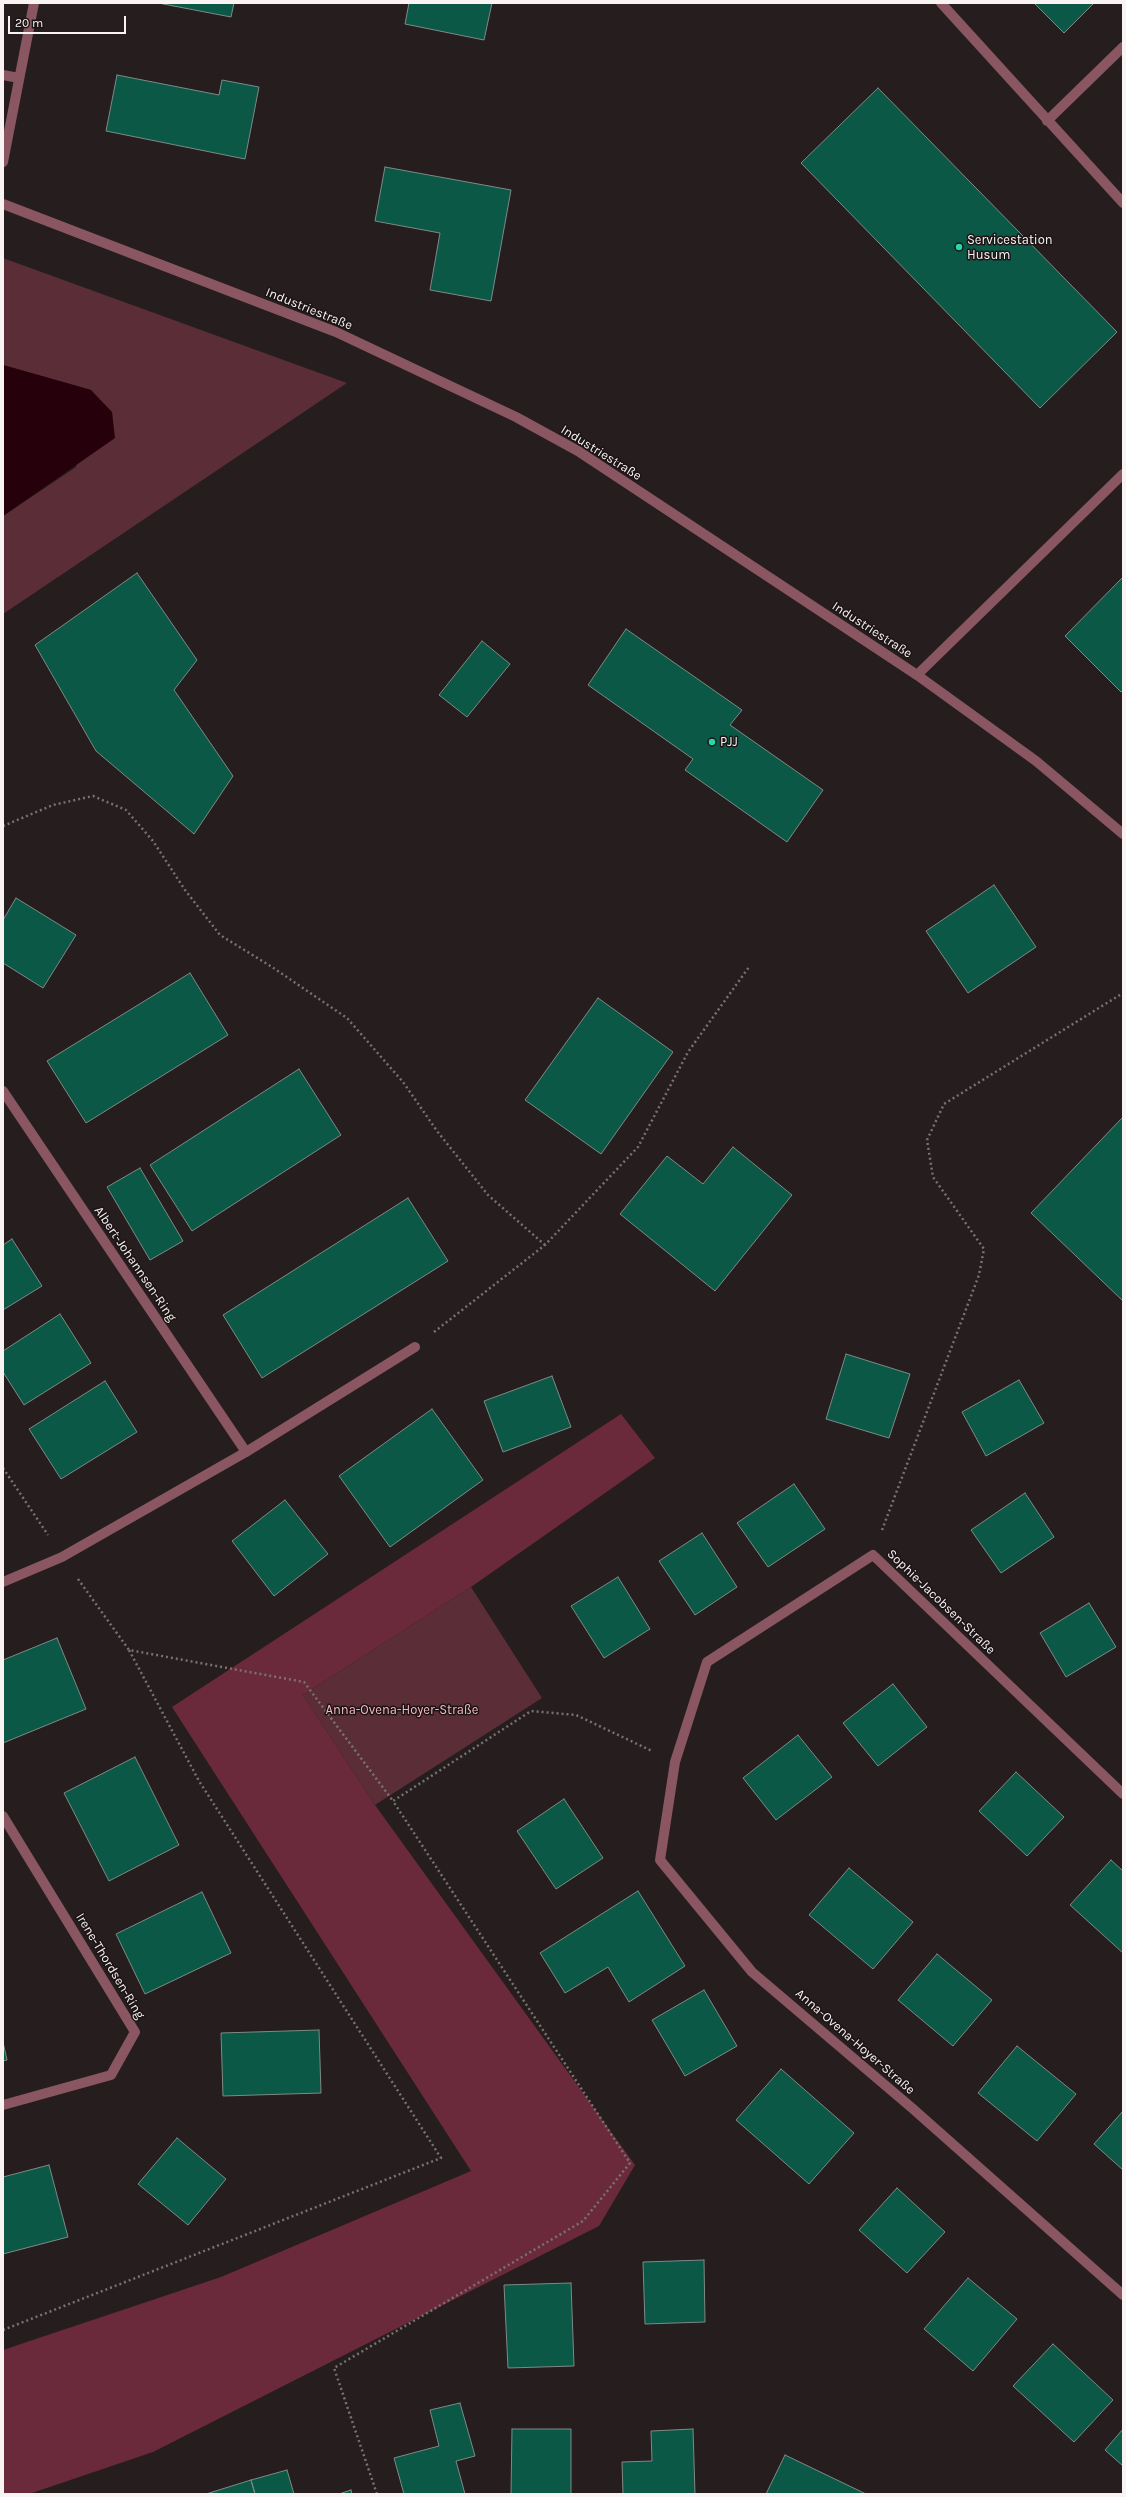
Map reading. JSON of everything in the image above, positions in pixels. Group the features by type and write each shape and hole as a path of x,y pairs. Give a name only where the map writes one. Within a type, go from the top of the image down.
{"street":[{"path":"3,162 34,3"},
{"path":"941,3 1123,203"},
{"path":"1047,121 1123,47"},
{"path":"3,75 20,78"},
{"name":"Industriestraße","path":"3,204 336,332 516,417 578,452 917,676 1036,761 1123,834"},
{"path":"917,676 1123,474"},
{"name":"Albert-Johannsen-Ring","path":"3,1091 246,1452"},
{"path":"3,1582 62,1557 246,1452 415,1347"},
{"name":"Sophie-Jacobsen-Straße","path":"675,1762 707,1662 873,1555 1123,1794"},
{"name":"Anna-Ovena-Hoyer-Straße","path":"675,1762 660,1860 752,1972 912,2108 1123,2295"},
{"name":"Irene-Thordsen-Ring","path":"3,1816 135,2032 111,2075 3,2105"}],"path":[{"path":"3,826 53,805 93,796 126,810 153,840 185,890 220,935 272,967 347,1018 403,1082 437,1131 488,1195 544,1245"},
{"path":"415,1347 544,1245 638,1147 688,1052 749,967"},
{"path":"873,1555 979,1275 984,1248 933,1176 927,1140 944,1104 1123,993"},
{"path":"3,1468 62,1557 129,1650 199,1781 441,2158 3,2330"},
{"path":"129,1650 304,1682 393,1801 630,2164 583,2221 334,2368 378,2494"},
{"path":"393,1801 531,1711 576,1715 675,1762"}],"green space":[{"path":"3,258 347,383 3,614 3,516 76,467 91,390 3,365"},
{"name":"Anna-Ovena-Hoyer-Straße","path":"471,1587 542,1698 375,1805 303,1695"}],"shaded area":[{"path":"3,365 91,390 112,412 115,438 3,516"},
{"path":"621,1414 655,1458 471,1587 303,1695 375,1805 635,2165 599,2226 153,2452 29,2494 3,2494 3,2350 221,2277 471,2171 172,1707"}],"building":[{"path":"158,3 234,3 231,17"},
{"path":"409,3 492,3 484,40 405,24"},
{"path":"1034,3 1094,3 1064,33"},
{"path":"117,75 219,95 222,80 259,87 245,159 106,131"},
{"name":"Servicestation Husum","path":"878,88 1117,332 1040,408 801,163"},
{"path":"385,167 511,190 491,301 430,290 440,233 375,221"},
{"path":"137,573 197,660 174,690 233,776 194,834 96,751 35,645"},
{"path":"1123,577 1123,690 1121,692 1065,636"},
{"name":"PJJ","path":"626,629 742,710 730,725 823,790 787,842 685,770 693,759 588,685"},
{"path":"482,641 510,664 467,717 439,695"},
{"path":"994,885 1036,947 968,993 926,931"},
{"path":"16,898 76,935 43,988 3,963 3,920"},
{"path":"190,973 228,1035 86,1123 47,1061"},
{"path":"598,998 673,1052 601,1154 525,1100"},
{"path":"299,1069 341,1135 192,1231 150,1165"},
{"path":"1123,1117 1123,1301 1031,1213"},
{"path":"733,1147 792,1195 715,1291 620,1214 667,1156 703,1184"},
{"path":"140,1168 183,1241 150,1260 107,1187"},
{"path":"408,1198 448,1261 262,1378 223,1315"},
{"path":"12,1239 42,1286 3,1310 3,1245"},
{"path":"60,1314 91,1363 24,1405 3,1372 3,1351"},
{"path":"846,1354 910,1374 889,1438 826,1419"},
{"path":"552,1376 571,1427 503,1452 484,1401"},
{"path":"1019,1380 1044,1423 986,1456 962,1412"},
{"path":"105,1381 137,1432 61,1479 29,1429"},
{"path":"432,1409 483,1480 390,1547 339,1476"},
{"path":"794,1484 825,1529 768,1567 737,1523"},
{"path":"1025,1493 1054,1537 1001,1573 971,1530"},
{"path":"285,1500 328,1554 274,1596 232,1541"},
{"path":"702,1533 737,1587 695,1615 659,1561"},
{"path":"618,1577 650,1629 604,1658 571,1606"},
{"path":"1089,1603 1116,1647 1066,1677 1040,1633"},
{"path":"57,1638 86,1709 3,1743 3,1660"},
{"path":"893,1684 927,1727 878,1766 843,1723"},
{"path":"798,1735 832,1777 776,1820 743,1778"},
{"path":"135,1757 179,1845 109,1881 64,1793"},
{"path":"1016,1772 1064,1817 1027,1856 979,1811"},
{"path":"564,1799 603,1858 556,1889 517,1831"},
{"path":"1111,1860 1123,1871 1123,1953 1070,1905"},
{"path":"849,1868 913,1922 873,1969 809,1915"},
{"path":"638,1891 685,1966 629,2002 608,1967 565,1993 540,1953"},
{"path":"202,1892 231,1953 145,1994 116,1934"},
{"path":"937,1954 992,2000 953,2046 898,2000"},
{"path":"704,1990 737,2046 685,2076 652,2020"},
{"path":"319,2030 321,2093 223,2096 221,2033"},
{"path":"3,2042 7,2060 3,2061"},
{"path":"1017,2046 1076,2094 1037,2141 978,2093"},
{"path":"781,2069 854,2133 809,2184 736,2120"},
{"path":"1123,2111 1123,2170 1094,2144"},
{"path":"177,2138 226,2179 188,2225 138,2184"},
{"path":"49,2165 68,2237 3,2254 3,2177"},
{"path":"897,2188 945,2232 907,2273 859,2230"},
{"path":"704,2260 705,2322 645,2324 643,2262"},
{"path":"968,2278 1017,2319 973,2371 924,2329"},
{"path":"571,2283 574,2366 508,2368 504,2285"},
{"path":"1053,2344 1113,2400 1074,2442 1013,2386"},
{"path":"460,2403 475,2456 456,2461 465,2494 404,2494 394,2458 439,2446 430,2410"},
{"path":"512,2429 571,2429 571,2494 511,2494"},
{"path":"693,2429 695,2494 623,2494 622,2462 652,2461 651,2431"},
{"path":"1123,2429 1123,2466 1105,2450"},
{"path":"785,2455 866,2494 766,2494"},
{"path":"287,2470 294,2494 255,2494 251,2480"},
{"path":"251,2480 255,2494 206,2494"},
{"path":"351,2490 352,2494 339,2494"}],"place":[{"name":"Servicestation Husum","path":"959,247"},
{"name":"PJJ","path":"712,742"}]}
